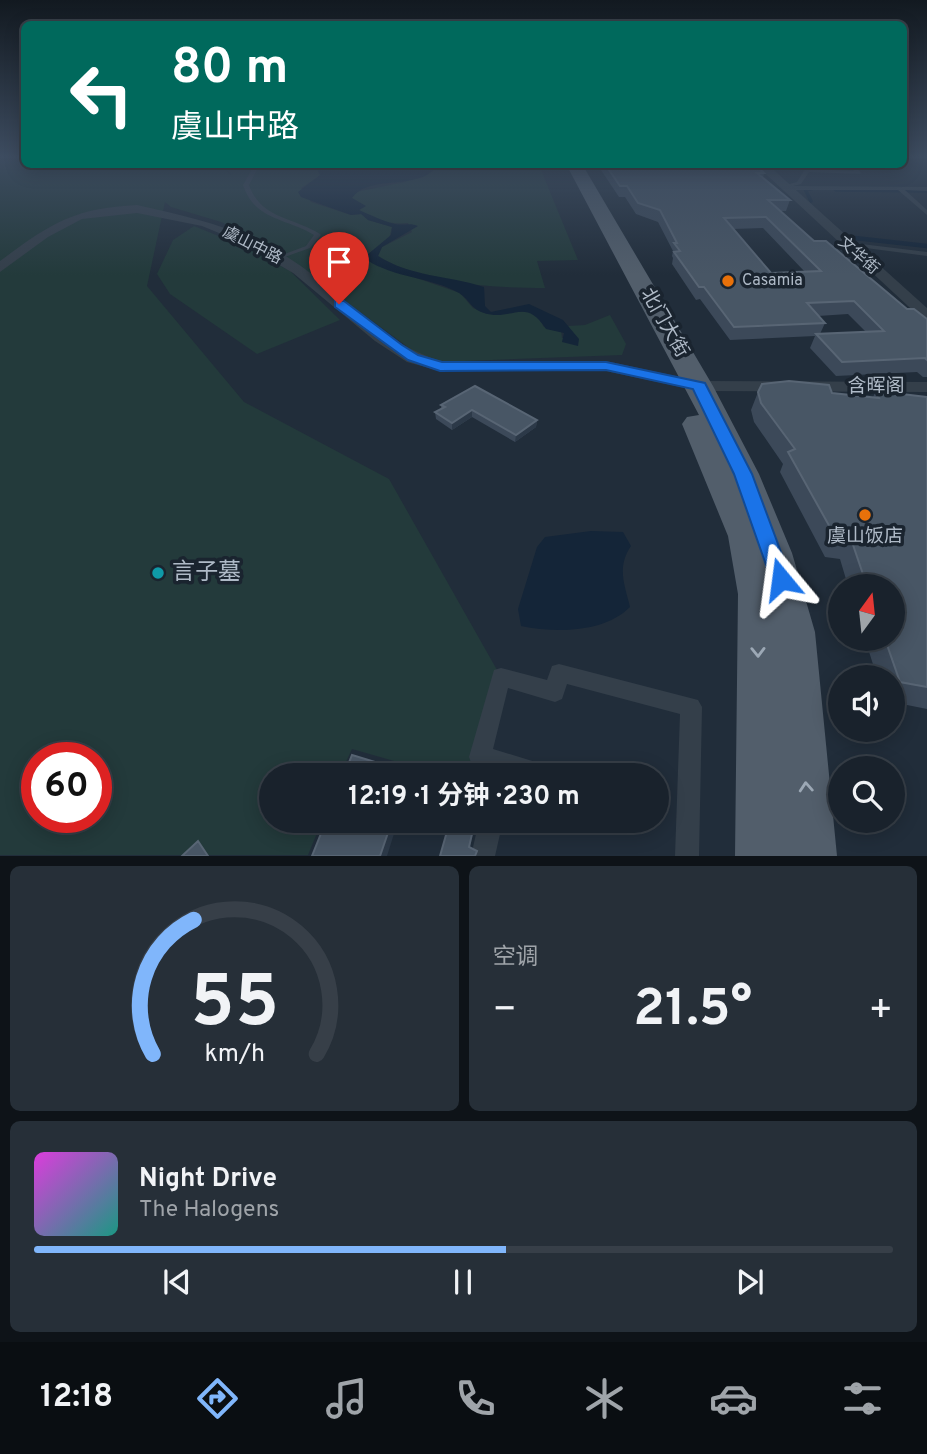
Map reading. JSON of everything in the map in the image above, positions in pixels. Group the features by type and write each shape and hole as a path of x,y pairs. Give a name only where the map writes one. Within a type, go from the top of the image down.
{"main road":[{"name":"北门大街","path":"578,196 743,474 774,553 795,632 811,856"},
{"name":"北门大街","path":"591,196 689,384 746,536 757,594 761,856"}],"street":[{"name":"文华街","path":"793,196 927,316"},
{"name":"虞山中路","path":"0,268 66,222 90,212 124,208 170,214 205,223 240,237 298,270 381,338 413,358 440,366 606,366 689,384"},
{"name":"含晖阁","path":"689,384 927,387"},
{"path":"502,763 481,757 501,677 555,692 559,673 691,706 687,856"},
{"path":"483,856 488,833"}],"lane":[{"path":"250,196 274,217 318,235 308,247 277,258"},
{"path":"907,196 927,213"},
{"path":"844,244 927,254"}],"green space":[{"path":"0,196 307,196 311,202 351,215 362,214 368,220 392,227 389,239 367,255 373,263 460,293 473,308 487,314 527,311 536,314 544,327 561,330 562,338 574,335 568,326 585,325 610,315 626,344 622,355 439,362 416,353 270,246 221,222 171,207 165,202 147,286 244,402 389,479 501,677 479,763 401,763 352,749 346,763 259,763 259,833 317,833 308,855 0,855"},
{"path":"552,196 578,260 537,261 545,288 481,285 416,273 378,256 382,247 412,232 408,223 370,217 359,210 365,206 351,198"},
{"path":"194,226 248,248 290,271 340,320 257,354 170,294 157,274 173,240"}],"water":[{"path":"354,196 352,198 366,206 359,210 395,224 418,226 382,247 378,256 416,272 484,287 485,306 491,312 529,304 563,320 579,339 578,346 562,342 564,333 546,329 531,314 484,313 459,293 448,288 378,266 367,260 367,255 391,235 392,227 368,220 361,214 351,215 301,197"},
{"path":"591,531 623,532 631,546 623,568 630,607 607,622 579,629 549,630 521,626 518,609 537,547 545,537"}],"building":[{"path":"633,196 785,196 790,200 768,200 814,241 826,241 907,309 914,309 927,319 927,360 842,362 816,334 884,331 854,301 807,303 825,323 734,327 704,287 699,287 674,252 680,251 660,210 638,203","holes":["766,217 821,271 771,273 724,218"]},
{"name":"虞山饭店","path":"789,381 829,385 832,393 879,398 876,391 927,397 927,687 905,683 905,665 894,665 889,651 905,651 905,574 863,574 851,539 836,538 788,452 795,449 761,403 758,392 762,384"},
{"path":"475,386 537,420 516,435 472,410 452,423 435,412 445,407 441,405"},
{"path":"352,755 378,763 349,763"},
{"path":"321,833 388,833 380,856 312,856"},
{"path":"447,833 472,833 469,847 477,851 475,856 440,856"},
{"path":"198,841 208,856 182,856"}],"waterway":[{"path":"808,196 811,201"},
{"path":"855,238 927,246"}],"place":[{"name":"Casamia","path":"728,281"},
{"name":"虞山饭店","path":"865,515"},
{"name":"言子墓","path":"158,573"}],"route":[{"path":"339,304 381,338 413,358 440,366 606,366 699,386 743,474 774,553 781,579"}]}
